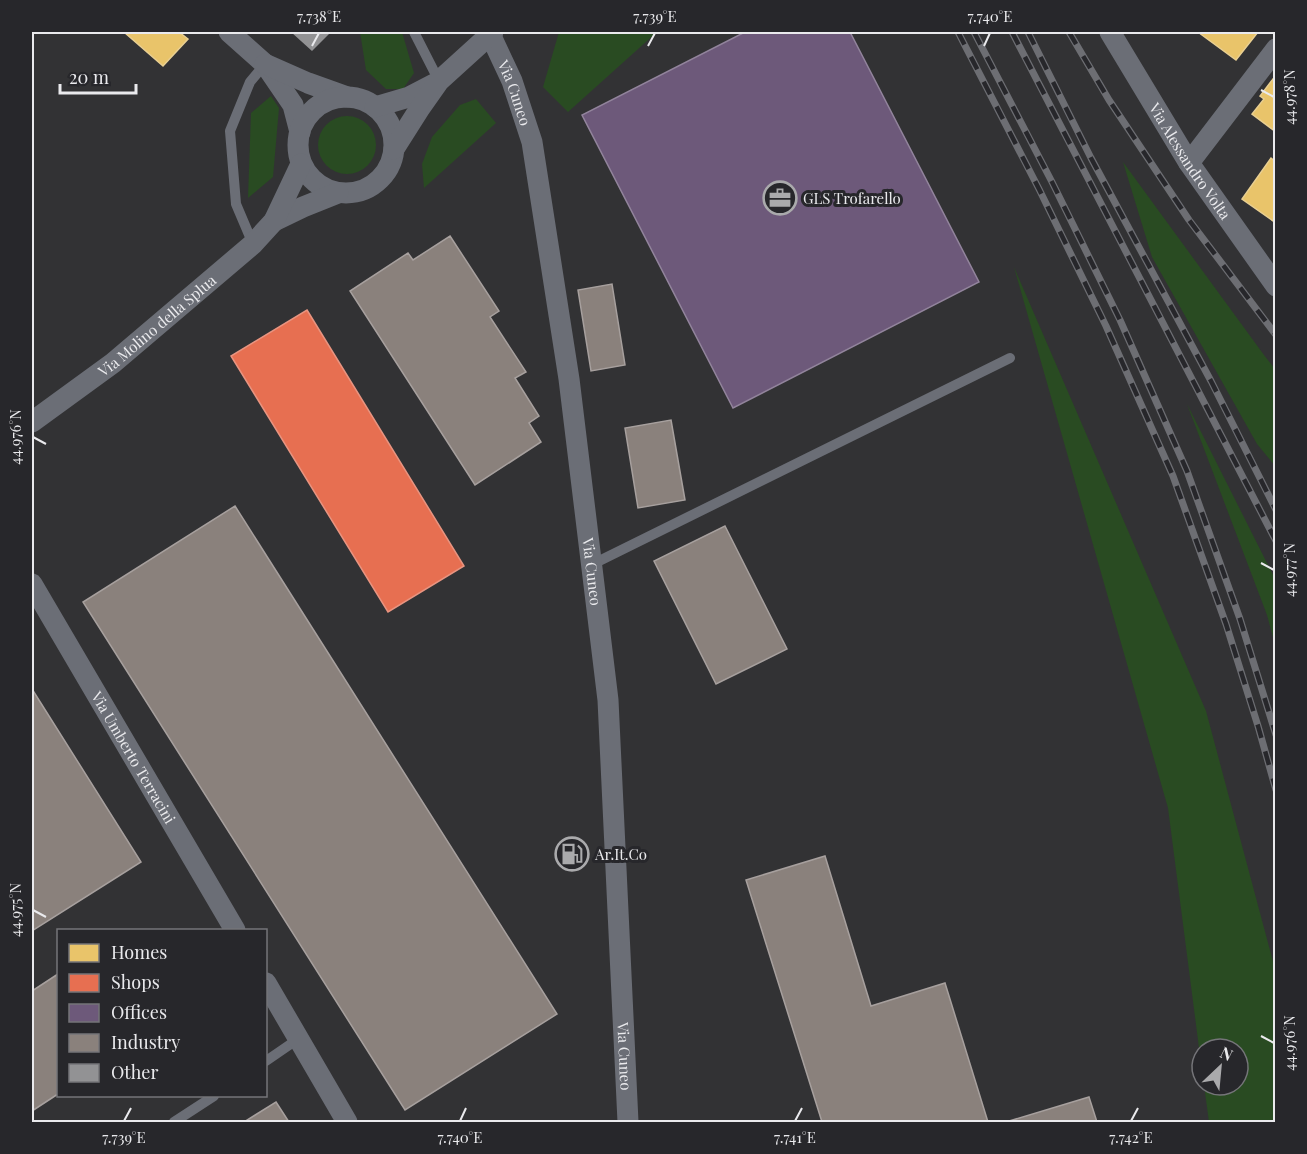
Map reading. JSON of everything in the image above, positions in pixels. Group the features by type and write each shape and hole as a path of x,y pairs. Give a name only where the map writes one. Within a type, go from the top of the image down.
{"street":[{"path":"229,32 265,64 293,105 300,132"},
{"name":"Via Alessandro Volta","path":"1110,32 1189,163 1275,285"},
{"path":"394,149 439,81 492,33"},
{"name":"Via Cuneo","path":"492,33 512,81 532,142 569,379 608,700 627,1122"},
{"path":"1189,163 1275,49"},
{"path":"265,64 308,83 346,97 362,100 375,107 386,118 393,133 394,149 390,165 382,178 369,188 354,193 338,193 322,187 310,177 301,164 298,148 300,132 306,118 318,106 332,99 346,97"},
{"path":"375,107 409,97 439,81"},
{"name":"Via Molino della Splua","path":"32,422 113,363 253,244 274,221 301,164"},
{"name":"Via Molino della Splua","path":"274,221 338,193"},
{"name":"Via Umberto Terracini","path":"32,584 234,929"},
{"path":"267,985 347,1122"}],"lane":[{"path":"414,32 439,81"},
{"path":"253,244 236,204 230,131 250,82 265,64"},
{"path":"591,565 1010,358"},
{"path":"267,1060 298,1039"},
{"path":"174,1122 211,1097"}],"green space":[{"path":"360,32 402,32 414,73 403,89 386,89 366,70"},
{"path":"559,32 657,32 568,112 543,87"},
{"path":"271,96 279,108 273,177 248,198 251,113"},
{"path":"476,99 496,123 424,188 422,164 432,137 460,105"},
{"path":"347,116 358,118 371,129 376,145 374,156 363,169 347,174 336,172 323,161 318,145 320,134 331,121"},
{"path":"1123,162 1275,369 1275,466 1257,444 1152,257"},
{"path":"1014,267 1206,711 1275,969 1275,1122 1209,1122 1206,1097 1250,1097 1250,1037 1198,1037 1168,808"},
{"path":"1187,404 1275,579 1275,645 1267,615"}],"building: Homes":[{"path":"124,32 179,32 188,39 163,66"},
{"path":"1198,32 1258,32 1236,60"},
{"path":"1276,75 1276,132 1252,114 1264,99 1260,96"},
{"path":"1271,158 1276,162 1276,223 1242,199"}],"building: Shops":[{"path":"307,310 464,566 388,612 231,356"}],"building: Offices":[{"name":"GLS Trofarello","path":"745,32 850,32 979,282 733,408 582,115"}],"building: Industry":[{"path":"450,236 499,311 490,317 526,372 515,378 539,416 529,423 541,442 475,485 350,291 408,253 413,260"},
{"path":"612,284 625,365 591,371 578,290"},
{"path":"671,420 685,500 638,508 625,428"},
{"path":"235,506 557,1014 405,1110 83,602"},
{"path":"725,526 787,649 716,684 654,561"},
{"path":"32,689 141,862 32,931"},
{"path":"825,856 871,1006 945,983 988,1122 822,1122 746,880"},
{"path":"57,975 57,1095 32,1111 32,991"},
{"path":"1089,1097 1097,1122 1006,1122"},
{"path":"276,1102 289,1122 244,1122"}],"building: Other":[{"path":"291,32 331,32 312,51"}],"railway":[{"path":"958,32 1106,326 1173,476 1226,624 1276,790"},
{"path":"974,32 1120,320 1187,471 1240,619 1276,735"},
{"path":"1012,32 1276,541"},
{"path":"1028,32 1091,158 1211,381 1276,510"},
{"path":"1069,32 1109,100 1189,220 1276,335"}],"place":[{"name":"GLS Trofarello","path":"780,198"},
{"name":"Ar.It.Co","path":"572,854"}]}
